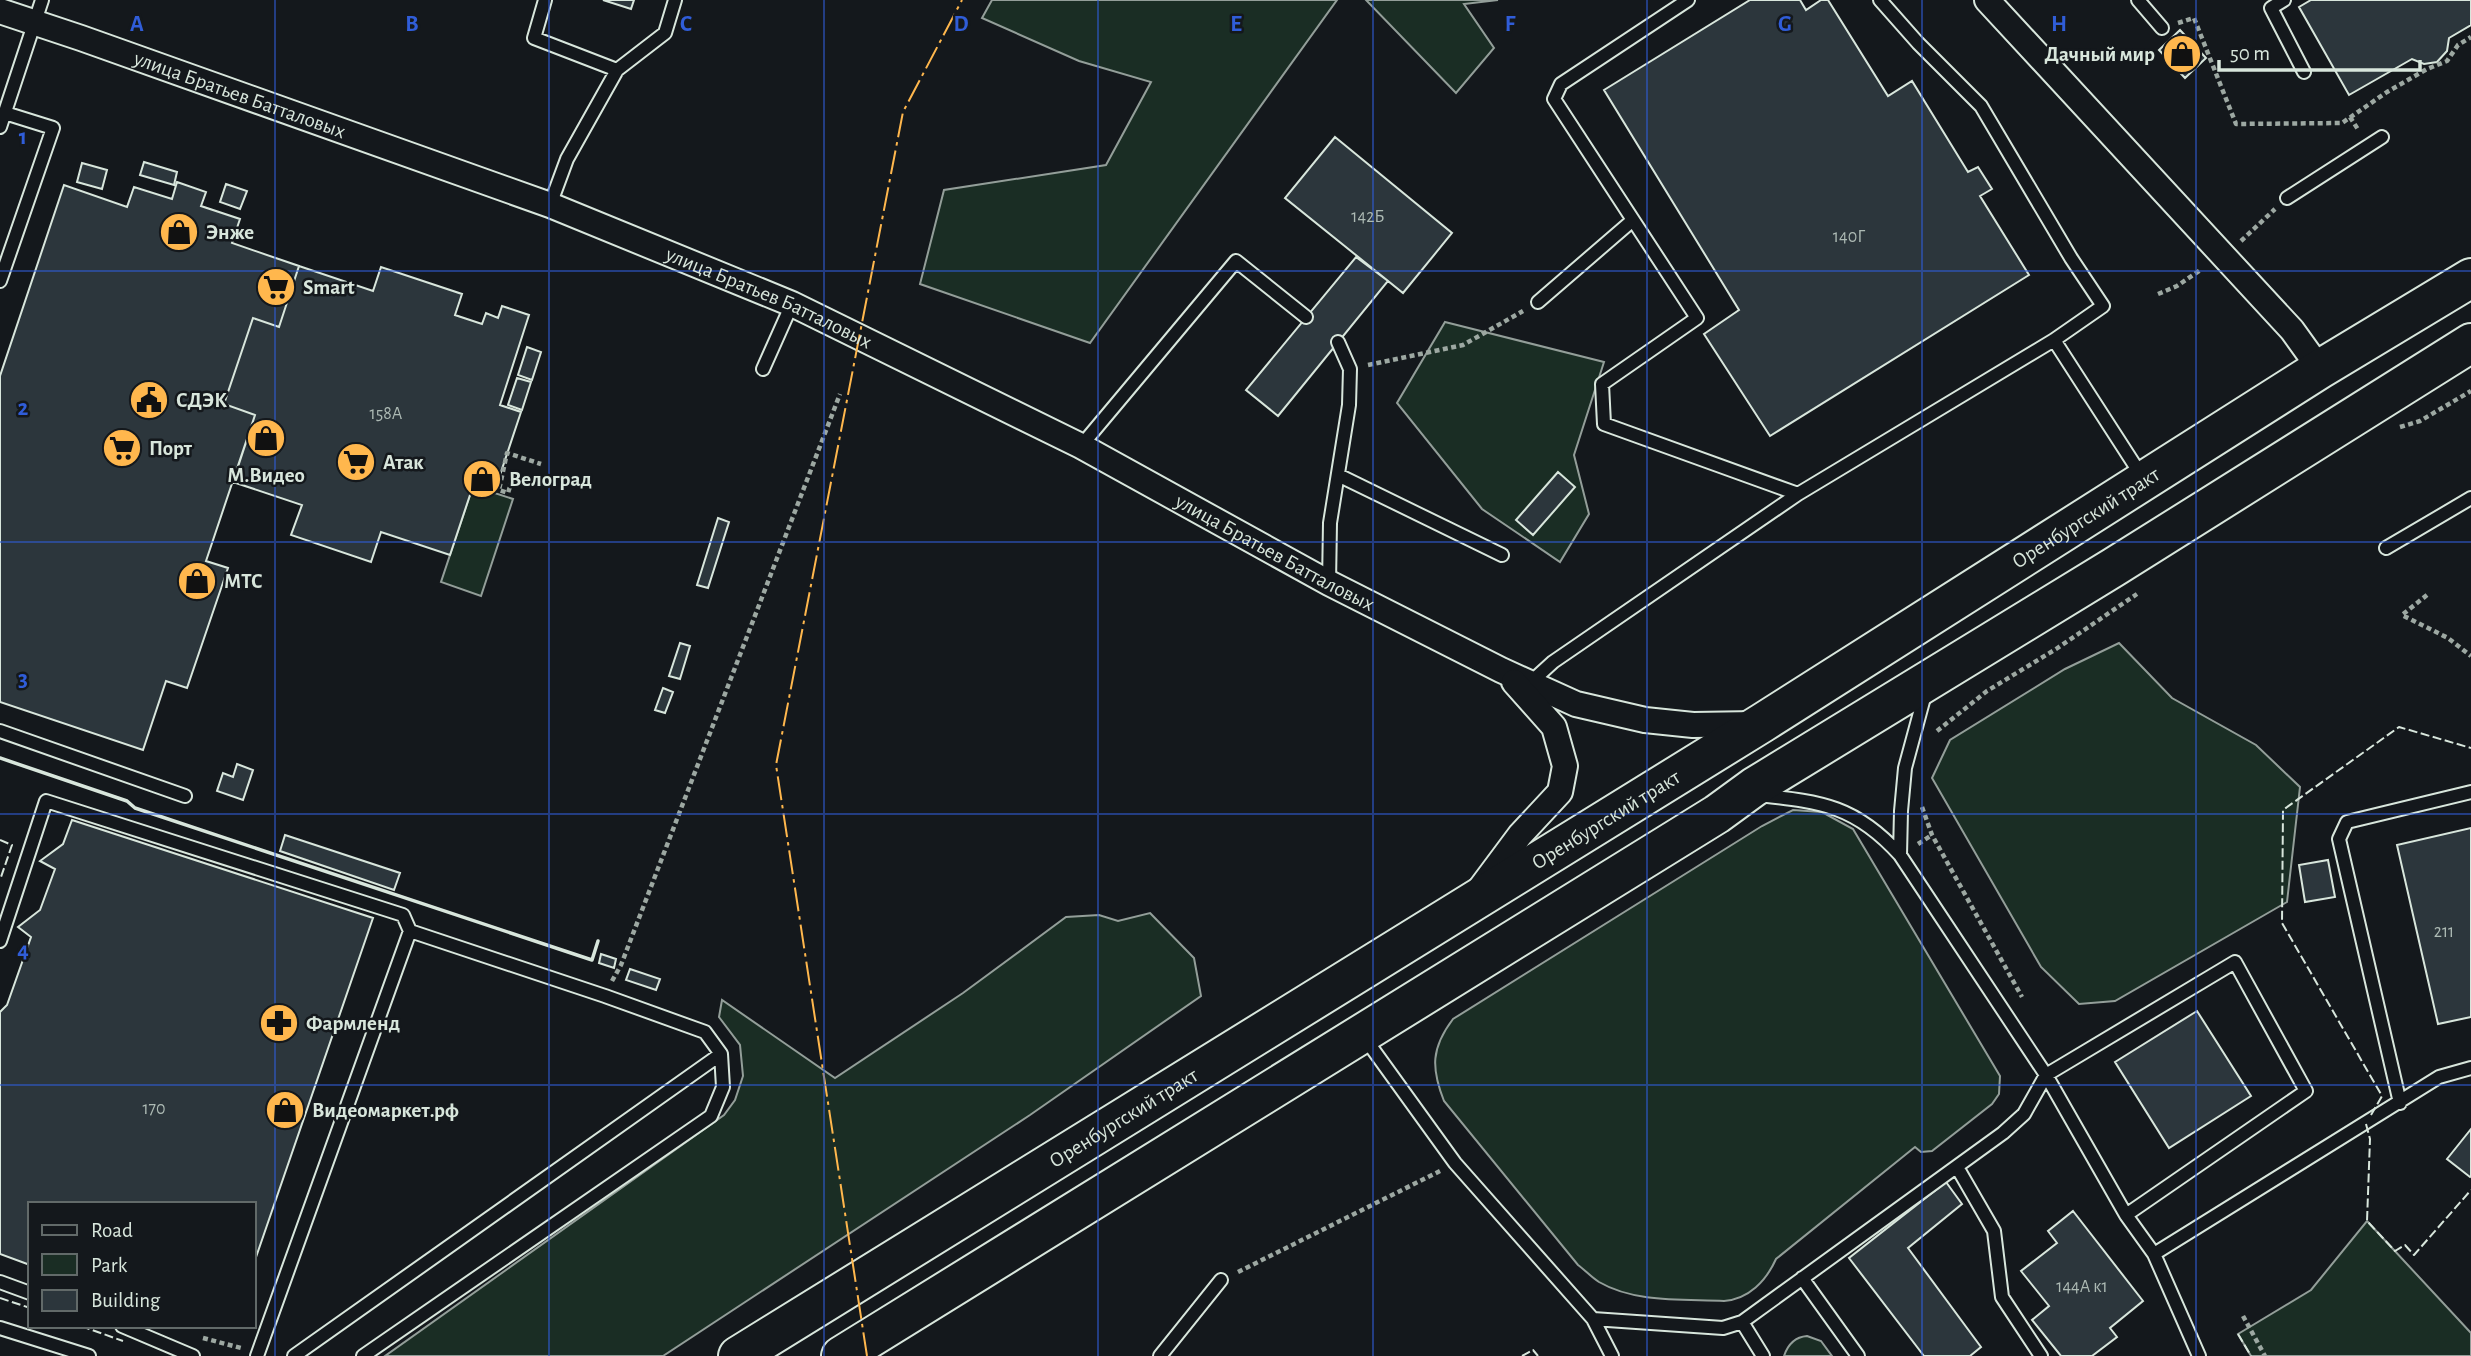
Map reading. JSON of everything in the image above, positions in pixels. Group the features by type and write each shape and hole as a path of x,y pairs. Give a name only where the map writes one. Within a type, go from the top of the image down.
{"main road":[{"name":"Оренбургский тракт","path":"738,1356 1762,723 2320,369 2471,278"},
{"path":"841,1356 1363,1035 2471,343"}],"street":[{"path":"1987,0 2292,330 2320,369"},
{"name":"улица Братьев Батталовых","path":"0,11 38,11 550,205 792,304 1081,446 1329,583 1501,670 1576,704 1645,720 1693,724 1762,723"},
{"name":"улица Братьев Батталовых","path":"1467,906 1520,835 1560,792 1564,766 1554,727 1530,697 1501,670"}],"lane":[{"path":"545,0 534,38 617,70"},
{"path":"550,205 567,159 617,70 665,33 675,0"},
{"path":"1688,0 1562,84 1554,99 1697,318 1602,384 1604,424 1798,494"},
{"path":"1530,683 1553,662 1798,494 2054,340 2103,306 2071,258 1981,106 1918,43 1880,0"},
{"path":"2138,0 2162,28"},
{"path":"2284,0 2271,8 2304,72"},
{"path":"0,127 38,11"},
{"path":"0,281 53,128 5,113"},
{"path":"2287,198 2382,137"},
{"path":"1538,302 1633,220"},
{"path":"1081,446 1236,261 1306,317"},
{"path":"763,369 792,304"},
{"path":"2054,340 2145,480"},
{"path":"1329,583 1330,523 1349,405 1350,369 1338,342"},
{"path":"1338,475 1502,555"},
{"path":"2386,548 2471,498"},
{"path":"1900,855 1900,811 1905,768 1928,680"},
{"path":"0,731 184,796"},
{"path":"2400,1103 2339,839 2347,822 2471,792"},
{"path":"1745,794 1815,801 1838,808 1881,834 1900,855 2046,1074 2126,1215 2154,1254 2199,1356"},
{"path":"0,941 46,801 403,915 410,931 257,1356"},
{"path":"363,1356 711,1116 723,1087 721,1054 705,1032 410,931"},
{"path":"1593,1319 1723,1328 1742,1322 2003,1133 2024,1114 2046,1074 2235,962 2306,1090 2126,1215"},
{"path":"1363,1035 1455,1163 1593,1319 1611,1355"},
{"path":"295,1356 721,1054"},
{"path":"2154,1254 2439,1077 2471,1068"},
{"path":"1957,1167 1994,1231 2002,1297 2041,1356"},
{"path":"1802,1278 1858,1356"},
{"path":"1160,1356 1221,1280"},
{"path":"0,1282 28,1292"},
{"path":"1742,1322 1763,1356"},
{"path":"0,1328 89,1356"},
{"path":"127,1328 193,1356"}],"path":[{"path":"2162,28 2194,18 2236,124 2342,123 2387,92 2447,61 2458,45 2471,37"},
{"path":"1350,369 1462,345 1538,302"},
{"path":"2393,430 2420,421 2471,391"},
{"path":"621,965 840,394"},
{"path":"535,484 513,477 508,493 499,490 507,453 541,464"},
{"path":"1931,738 1937,730 1987,691 2056,649 2138,593"},
{"path":"2427,595 2402,615 2448,638 2471,656"},
{"path":"1920,799 1927,825 2022,997"},
{"path":"1221,1280 1424,1180"},
{"path":"2243,1316 2265,1356"},
{"path":"190,1334 240,1349 244,1343"}],"green space":[{"path":"992,0 1337,0 1090,343 920,284 944,190 1106,165 1151,82 1079,61 982,18"},
{"path":"1366,0 1498,0 1464,4 1494,48 1456,93"},
{"path":"1445,322 1604,362 1574,455 1589,514 1560,562 1482,509 1397,403"},
{"path":"473,486 513,499 481,596 441,582"},
{"path":"2119,643 2172,698 2256,745 2300,787 2287,902 2115,1001 2079,1004 2041,967 1932,778 1950,740 2065,669"},
{"path":"1793,810 1822,812 1853,829 2000,1076 1999,1094 1992,1104 1932,1151 1921,1152 1915,1147 1776,1259 1767,1275 1749,1293 1724,1301 1676,1300 1644,1297 1613,1289 1596,1280 1578,1265 1444,1101 1435,1068 1440,1039 1453,1019 1762,826"},
{"path":"1150,913 1194,958 1201,996 1030,1115 663,1356 385,1356 724,1115 735,1100 743,1076 740,1045 719,1017 722,1000 835,1078 963,993 1066,917 1099,915 1118,921"},
{"path":"2367,1221 2471,1333 2471,1356 2251,1356 2238,1334 2311,1290"},
{"path":"1807,1336 1821,1341 1832,1356 1784,1356 1793,1342"}],"building":[{"path":"603,0 634,0 631,9"},
{"path":"1750,0 1800,0 1806,10 1821,0 1828,0 1888,96 1912,81 1968,172 1978,167 1992,189 1980,196 2029,275 1770,436 1704,334 1739,310 1604,90"},
{"path":"2311,0 2471,0 2471,25 2449,38 2447,51 2437,62 2424,64 2412,59 2349,95 2299,7"},
{"name":"Дачный мир","path":"2180,30 2206,58 2185,78 2159,50"},
{"path":"1335,137 1452,233 1403,293 1285,198"},
{"path":"144,162 177,172 174,185 140,175"},
{"path":"82,163 107,170 102,189 77,182"},
{"name":"Порт","path":"177,182 206,192 201,206 240,219 232,243 299,266 279,327 253,318 224,404 255,415 206,561 228,568 187,688 166,681 143,750 0,702 0,376 64,185 127,207 134,187 172,199"},
{"path":"226,184 247,191 240,209 220,202"},
{"path":"1356,257 1388,281 1278,416 1246,390"},
{"path":"299,266 373,291 381,267 462,294 455,315 482,324 486,313 498,318 502,306 529,315 500,405 521,412 494,493 473,486 450,555 381,532 371,562 291,535 302,505 233,482 255,415 224,404 253,318 279,327"},
{"path":"527,347 541,352 532,380 518,375"},
{"path":"517,378 531,382 522,410 508,405"},
{"path":"1558,472 1575,487 1533,535 1516,520"},
{"path":"718,518 729,522 708,588 697,585"},
{"path":"680,643 690,646 680,679 669,676"},
{"path":"663,688 673,692 665,713 655,710"},
{"path":"237,764 253,770 243,800 217,791 223,773 233,777"},
{"path":"72,820 373,918 256,1257 256,1202 28,1202 28,1264 0,1254 0,1012 7,1005 31,937 18,927 40,910 55,869 40,861 63,844"},
{"path":"2471,828 2471,1017 2438,1024 2397,845"},
{"path":"285,835 400,873 394,890 280,851"},
{"path":"2328,860 2335,897 2305,902 2299,865"},
{"path":"601,954 616,959 614,968 599,963"},
{"path":"630,969 660,979 656,990 626,980"},
{"path":"2197,1011 2251,1096 2169,1148 2115,1062"},
{"path":"2471,1129 2471,1176 2470,1177 2447,1159"},
{"path":"1946,1182 1962,1204 1908,1248 1981,1347 1970,1356 1924,1356 1849,1258"},
{"path":"2073,1211 2143,1301 2110,1328 2117,1337 2092,1356 2061,1356 2032,1320 2049,1306 2021,1271 2057,1243 2048,1231"}],"fence":[{"path":"2371,1115 2382,1096 2282,923 2283,810 2399,727 2471,748"},
{"path":"0,840 12,845 0,880"},
{"path":"2366,1124 2370,1139 2367,1221 2395,1251 2405,1245 2414,1255 2471,1190"},
{"path":"0,1298 28,1307"},
{"path":"87,1328 123,1341"},
{"path":"2238,1334 2251,1356"},
{"path":"1522,1356 1533,1350 1538,1356"}],"wall":[{"path":"0,758 127,801 135,808 592,960 598,941"}],"power":[{"path":"867,1356 776,765 903,112 962,0"}],"place":[{"name":"Дачный мир","path":"2182,54"},
{"name":"Энже","path":"179,232"},
{"name":"Smart","path":"276,287"},
{"name":"СДЭК","path":"149,400"},
{"name":"М.Видео","path":"266,438"},
{"name":"Порт","path":"122,448"},
{"name":"Атак","path":"356,462"},
{"name":"Велоград","path":"482,479"},
{"name":"МТС","path":"197,581"},
{"name":"Фармленд","path":"279,1023"},
{"name":"Видеомаркет.рф","path":"285,1110"}]}
